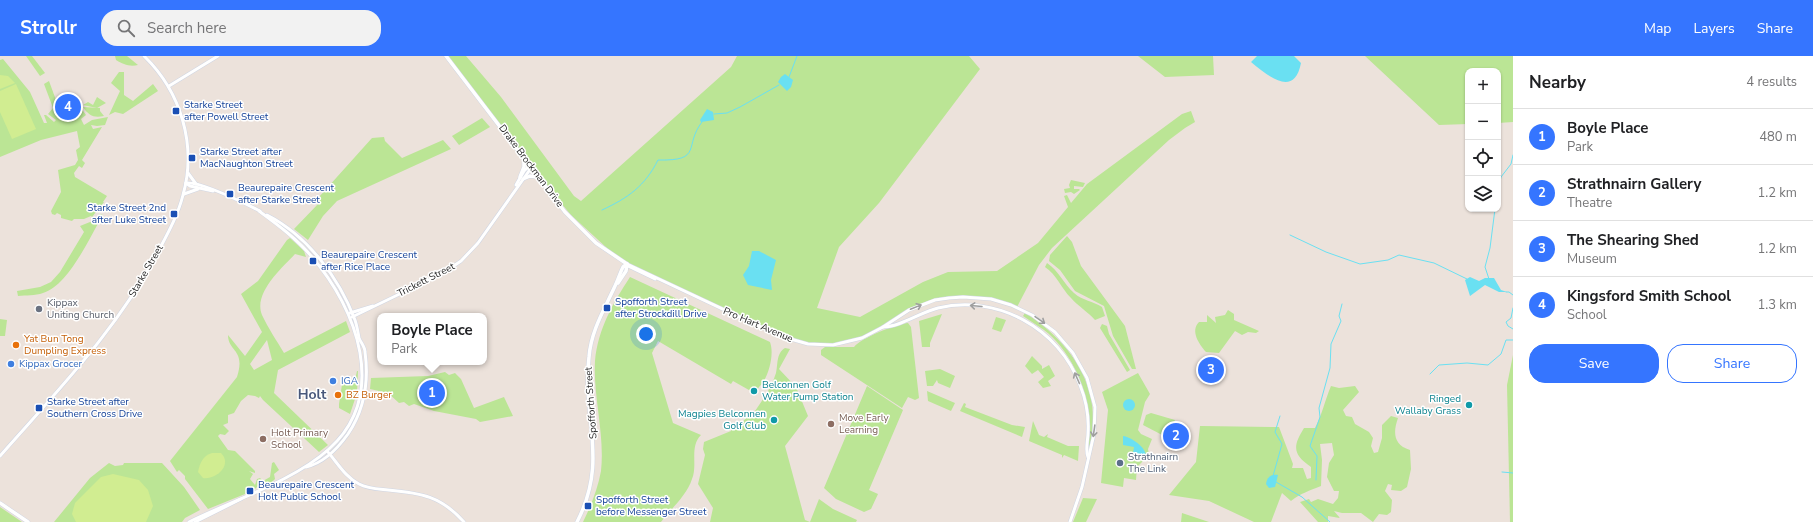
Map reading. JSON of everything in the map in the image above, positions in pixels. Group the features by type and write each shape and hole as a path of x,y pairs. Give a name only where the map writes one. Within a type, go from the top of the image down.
{"main road":[{"name":"Drake Brockman Drive","path":"446,56 580,228 611,255 627,264"},
{"path":"524,158 524,167 521,178 530,176 539,177"},
{"name":"Spofforth Street","path":"577,522 589,494 594,460 588,382 590,346 600,313 614,287 624,274 627,264"},
{"path":"0,503 28,522"}],"street":[{"name":"Starke Street","path":"0,456 71,377 113,325 153,262 175,218 184,194 188,173 188,148 184,123 169,86 144,56"},
{"path":"169,86 218,56"},
{"name":"Trickett Street","path":"349,318 443,273 461,261 478,243 530,165"},
{"path":"188,173 197,184"},
{"path":"186,183 197,184 259,211 277,220 299,237 330,281 349,318 361,360 362,376 359,400 351,423 337,441 327,451 305,467"},
{"path":"186,183 200,189 216,192"},
{"path":"184,194 200,189"},
{"path":"189,522 237,501 305,467 317,463 330,454 346,437 356,421 365,392 365,351 352,312 331,274 303,244 259,211"},
{"name":"Pro Hart Avenue","path":"627,264 780,336 801,343 824,345 848,342 883,327 936,308 969,305 1008,312 1033,325 1059,349 1075,373 1081,386 1088,417 1088,457"},
{"name":"Pro Hart Avenue","path":"883,327 898,315 922,304 956,297 991,299 1011,305 1032,315 1055,332 1065,342 1077,359 1087,378 1093,397 1095,413 1094,434 1082,487 1070,522"},
{"name":"Trickett Street","path":"347,314 373,306"},
{"path":"327,451 345,473 358,483 370,488 428,496 445,503 464,522"},
{"path":"195,522 229,504"}],"green space":[{"path":"26,56 32,56 45,73 40,76"},
{"path":"115,56 127,56 138,65 132,66 124,64 116,60"},
{"path":"446,56 466,56 501,97 574,196 581,201 731,67 737,56 969,56 980,69 879,203 839,247 817,308 860,317 923,282 948,272 997,271 1038,243 1068,207 1064,196 1067,195 1071,203 1087,184 1182,114 1191,111 1195,122 1169,140 1052,248 1039,265 1017,307 977,297 935,300 909,310 883,327 862,338 848,342 815,345 784,337 624,261 608,249 571,215 539,177"},
{"path":"1138,56 1213,56 1214,75 1165,77"},
{"path":"1365,56 1513,56 1513,122 1501,123 1501,68 1465,68 1465,124 1439,125"},
{"path":"3,59 30,92 44,123 47,123 44,115 54,122 56,120 48,114 53,108 44,84 49,81 60,111 54,116 63,110 67,115 81,108 86,115 81,119 84,125 92,120 108,117 105,125 91,125 93,129 102,127 82,160 85,163 82,168 79,166 74,173 75,177 107,196 92,217 74,219 72,221 61,218 61,215 57,213 55,215 52,214 51,211 61,192 58,170 75,165 78,160 76,150 80,147 77,131 41,140 0,157 0,60"},
{"path":"119,72 124,72 124,95 133,101 153,84 158,91 123,114 115,112 109,115 120,91 111,83"},
{"path":"0,75 8,76 15,83 0,89"},
{"path":"16,84 36,129 12,139 0,112 0,91"},
{"path":"97,97 106,103 97,108 83,105 88,102 93,105"},
{"path":"83,107 100,108 100,111 104,116 92,116"},
{"path":"482,118 490,127 459,145 452,136"},
{"path":"384,137 385,141 402,158 443,140 451,149 337,201 323,216 308,240 294,229 319,203 319,197 372,138"},
{"path":"1071,180 1085,183 1083,187 1074,186 1074,189 1080,190 1074,194 1071,192 1065,193 1064,189 1070,188 1069,185"},
{"path":"100,214 103,215 85,248 70,271 61,281 43,293 18,296 17,291 40,287 51,282 60,272 84,232 80,226 95,220"},
{"path":"1067,236 1072,242 1081,266 1125,326 1136,369 1132,369 1113,336 1104,306 1075,291 1060,270 1049,261 1050,255"},
{"path":"290,238 304,251 306,257 295,254 283,266 265,290 260,307 264,320 284,353 346,321 350,332 278,370 274,393 328,445 319,452 260,396 259,398 248,395 241,401 234,413 228,415 228,423 223,425 229,431 225,435 220,434 218,436 228,450 235,451 255,471 255,473 249,471 253,474 250,479 255,485 257,479 260,478 263,481 270,477 272,463 274,462 279,470 274,474 275,479 270,484 258,486 252,492 251,489 245,494 208,509 185,479 185,476 179,470 177,472 170,461 237,377 239,368 238,356 229,341 228,335 245,356 262,332 241,294 258,281 287,240","holes":["267,340 272,360 254,370 250,364"]},
{"path":"1047,263 1055,270 1074,293 1081,298 1102,307 1105,316 1095,320 1077,304 1053,274 1045,267"},
{"path":"630,277 770,342 772,351 771,362 766,377 756,394 733,381 731,384 658,341 652,353 673,423 701,435 695,445 694,474 690,485 683,496 661,522 583,522 594,497 601,471 602,457 595,375 595,361 599,338 607,317"},
{"path":"1228,310 1234,314 1234,320 1259,331 1256,333 1248,332 1242,335 1235,331 1219,353 1206,352 1196,337 1196,326 1199,322 1207,322 1207,315 1216,323 1215,317 1225,315"},
{"path":"1025,313 1058,339 1071,354 1081,370 1088,388 1092,408 1093,428 1089,449 1089,413 1087,402 1084,390 1074,367 1061,346 1044,330 1023,316"},
{"path":"942,314 930,343 930,347 922,347 919,321"},
{"path":"996,317 1006,320 1001,332 992,329"},
{"path":"0,319 7,320 5,336 0,336"},
{"path":"908,323 911,327 919,398 915,400 908,397 902,408 821,355 821,350 825,347 854,347 858,343 879,332"},
{"path":"1102,324 1107,326 1109,334 1130,370 1127,372 1100,328"},
{"path":"785,348 790,349 779,369 796,387 808,416 785,446 805,520 810,522 710,522 713,508 698,484 705,455 703,449 704,442 731,431 731,428 741,423 752,413 753,414 772,384 780,353"},
{"path":"1513,355 1513,522 1510,522 1507,385"},
{"path":"1032,356 1042,366 1042,369 1049,365 1055,376 1048,381 1051,386 1043,388 1038,382 1044,377 1038,370 1032,374 1025,366"},
{"path":"940,369 955,376 950,388 938,383 937,380 933,386 927,386 925,371"},
{"path":"357,371 357,393 350,414 339,408 343,378 355,380"},
{"path":"445,372 449,375 455,373 461,379 474,408 504,397 513,416 480,422 476,419 434,411 414,404 409,406 404,402 399,403 388,393 370,389 371,378 428,376"},
{"path":"1138,373 1150,394 1145,402 1138,430 1141,434 1152,439 1148,449 1149,455 1137,467 1136,480 1124,478 1123,487 1101,483 1108,410 1102,392"},
{"path":"867,386 903,410 869,490 878,494 871,509 864,512 836,499 824,488"},
{"path":"1331,386 1339,388 1355,386 1359,392 1343,410 1346,416 1352,417 1355,424 1369,432 1373,438 1371,446 1374,453 1378,452 1382,438 1382,425 1391,416 1398,418 1395,428 1397,441 1404,448 1410,450 1411,469 1407,487 1401,491 1391,490 1392,485 1388,484 1385,491 1392,500 1391,512 1387,515 1379,514 1373,522 1361,513 1342,513 1334,511 1340,518 1328,516 1328,522 1318,522 1300,502 1309,499 1311,502 1318,499 1333,504 1338,498 1339,491 1334,491 1327,477 1329,463 1334,455 1332,443 1320,444 1322,460 1321,486 1302,494 1291,501 1282,493 1271,522 1254,522 1209,501 1169,495 1196,462 1200,426 1279,427 1293,464 1292,468 1303,468 1307,479 1311,478 1311,467 1300,458 1296,445 1304,428 1315,428"},
{"path":"927,391 955,403 951,411 928,401"},
{"path":"964,403 966,404 965,407 1012,425 1025,427 1022,437 960,411"},
{"path":"1151,413 1175,420 1166,437 1143,425 1146,415"},
{"path":"1033,421 1039,435 1044,437 1048,434 1047,437 1068,446 1079,446 1078,461 1064,455 1062,458 1062,455 1029,441"},
{"path":"212,453 221,453 225,462 224,467 213,477 203,478 198,472 200,465 204,458"},
{"path":"109,463 115,466 123,465 124,463 162,463 184,487 200,510 185,518 182,522 54,522 90,478"},
{"path":"113,474 139,480 148,490 153,506 146,522 76,522 72,514 75,503 101,477"},
{"path":"1083,498 1097,499 1086,522 1073,522"},
{"path":"819,499 833,509 857,520 856,522 810,522"},
{"path":"0,507 22,522 0,522"},
{"path":"1182,513 1209,522 1181,522"}],"water":[{"path":"1257,56 1294,56 1301,63 1297,74 1292,80 1286,82 1279,81 1272,78 1251,62"},
{"path":"785,74 793,80 791,87 787,91 778,82"},
{"path":"707,109 713,112 714,120 701,122 700,120"},
{"path":"752,251 759,251 776,260 771,280 772,290 748,285 743,275 749,266"},
{"path":"1470,277 1479,281 1485,278 1494,278 1501,290 1507,292 1499,292 1485,285 1470,296 1465,280"},
{"path":"1127,399 1131,399 1135,405 1131,411 1127,411 1123,407 1123,403"},
{"path":"1123,436 1138,443 1144,449 1146,456 1139,457 1133,453 1134,447 1123,445"},
{"path":"1273,475 1278,475 1275,487 1269,488 1266,484 1268,478"}],"waterway":[{"path":"789,77 797,56"},
{"path":"714,114 727,113 779,85"},
{"path":"602,210 620,201 635,190 647,177 658,160 672,160 682,158 687,155 702,122"},
{"path":"1501,177 1511,164 1513,155"},
{"path":"1489,279 1485,267 1490,248 1495,212"},
{"path":"1290,235 1326,252 1360,264 1388,260 1399,255 1434,263 1467,279"},
{"path":"1506,292 1513,295"},
{"path":"1316,480 1317,456 1310,446 1320,417 1319,408 1330,368 1331,344 1341,321 1339,316 1342,304"},
{"path":"1513,308 1511,318 1506,322 1508,326 1513,329"},
{"path":"1430,374 1439,365 1467,363 1488,365 1501,354 1506,340 1513,340"},
{"path":"1273,476 1282,444 1275,432 1280,416"},
{"path":"1502,472 1513,473"},
{"path":"1276,482 1302,497 1330,522"}],"place":[{"name":"Kingsford Smith School","path":"68,107"},
{"name":"Starke Street after Powell Street","path":"176,111"},
{"name":"Starke Street after MacNaughton Street","path":"192,158"},
{"name":"Beaurepaire Crescent after Starke Street","path":"230,194"},
{"name":"Starke Street 2nd after Luke Street","path":"174,214"},
{"name":"Beaurepaire Crescent after Rice Place","path":"313,261"},
{"name":"Spofforth Street after Strockdill Drive","path":"607,308"},
{"name":"Kippax Uniting Church","path":"39,309"},
{"name":"Yat Bun Tong Dumpling Express","path":"16,345"},
{"name":"Kippax Grocer","path":"11,364"},
{"name":"The Shearing Shed","path":"1211,370"},
{"name":"IGA","path":"333,381"},
{"name":"Belconnen Golf Water Pump Station","path":"754,391"},
{"name":"Boyle Place","path":"432,393"},
{"name":"BZ Burger","path":"338,395"},
{"name":"Ringed Wallaby Grass","path":"1469,405"},
{"name":"Starke Street after Southern Cross Drive","path":"39,408"},
{"name":"Magpies Belconnen Golf Club","path":"774,420"},
{"name":"Move Early Learning","path":"831,424"},
{"name":"Strathnairn Gallery","path":"1176,436"},
{"name":"Holt Primary School","path":"263,439"},
{"name":"Strathnairn The Link","path":"1120,463"},
{"name":"Beaurepaire Crescent Holt Public School","path":"250,491"},
{"name":"Spofforth Street before Messenger Street","path":"588,506"}],"district":[{"name":"Holt","path":"312,394"}]}
